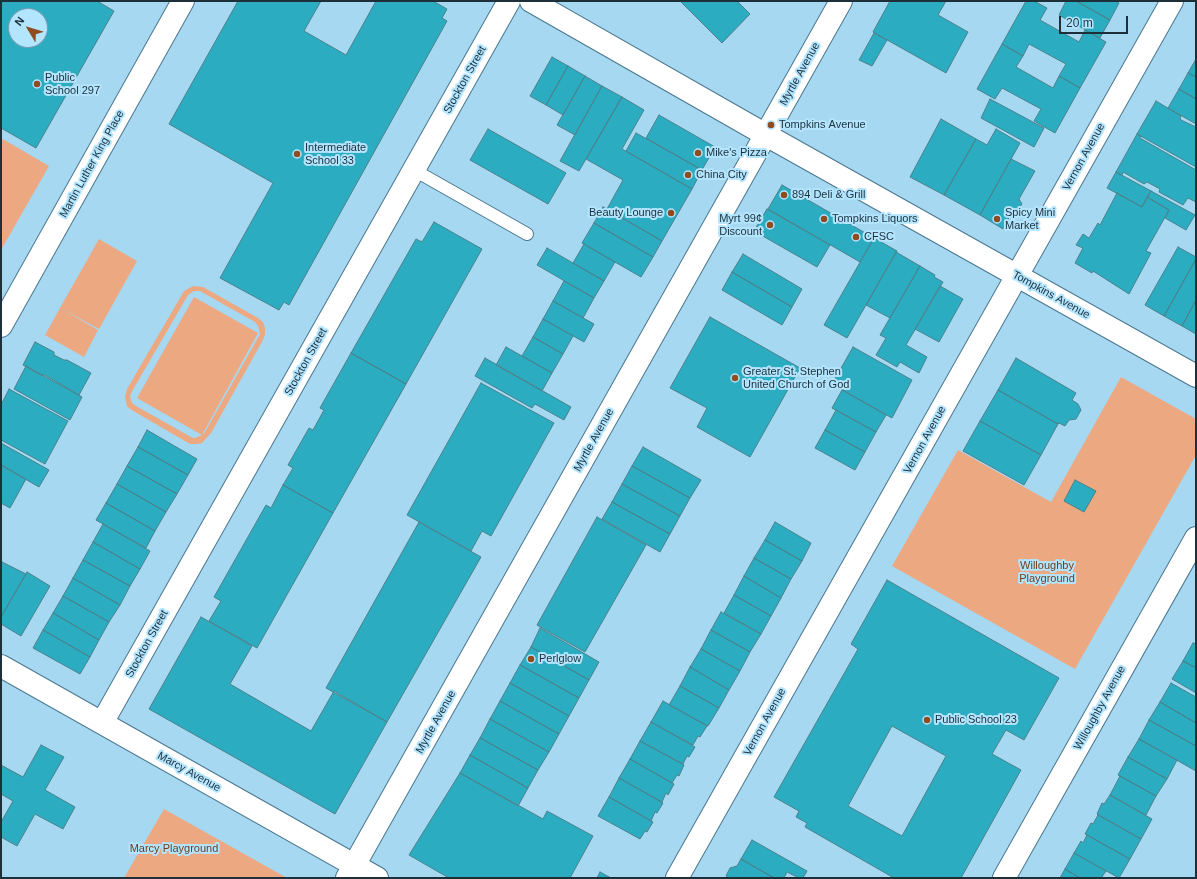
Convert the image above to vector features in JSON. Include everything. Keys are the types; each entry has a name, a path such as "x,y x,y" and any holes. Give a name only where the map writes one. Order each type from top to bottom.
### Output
{"street":[{"name":"Martin Luther King Place","path":"1,326 183,1"},
{"name":"Stockton Street","path":"102,723 509,1"},
{"name":"Tompkins Avenue","path":"530,1 1196,376"},
{"name":"Myrtle Avenue","path":"351,872 841,1"},
{"name":"Vernon Avenue","path":"677,878 1172,1"},
{"name":"Willoughby Avenue","path":"1004,878 1196,538"},
{"name":"Marcy Avenue","path":"1,666 102,723 351,872 377,878"}],"lane":[{"path":"414,170 527,234"}],"green space":[{"path":"1,138 49,166 1,250"},
{"path":"99,239 137,261 99,329 60,308"},
{"path":"193,286 203,287 258,318 263,322 265,328 263,340 211,433 202,443 197,444 190,444 130,409 127,406 125,397 127,389 184,291","holes":["194,291 200,291 255,322 258,326 260,334 205,432 195,438 136,406 132,403 130,397 188,295"]},
{"path":"194,297 258,333 202,435 137,398"},
{"path":"60,308 98,330 84,357 45,335"},
{"name":"Willoughby Playground","path":"1121,377 1196,419 1196,443 1194,446 1196,447 1196,455 1075,669 892,566 958,450 1051,502"},
{"name":"Marcy Playground","path":"164,809 287,878 124,878"}],"building":[{"name":"Public School 297","path":"1,1 97,1 114,11 36,148 1,128"},
{"name":"Intermediate School 33","path":"238,1 321,1 304,31 346,55 376,1 433,1 447,9 442,18 447,21 289,305 284,302 279,310 220,278 273,183 169,124"},
{"path":"680,1 737,1 750,14 722,43"},
{"path":"890,1 946,1 938,15 968,32 946,73 873,32"},
{"path":"1026,1 1034,1 1047,8 1040,20 1079,42 1085,30 1106,42 1080,88 1059,76 1066,64 1029,44 1023,56 1002,44"},
{"path":"1066,1 1076,1 1110,20 1100,38 1059,15"},
{"path":"1076,1 1115,1 1119,3 1110,20"},
{"path":"874,33 887,40 872,66 859,60"},
{"path":"1002,44 1023,56 1016,67 1053,88 1059,76 1080,88 1055,133 1034,121 1041,109 1002,88 995,99 977,89"},
{"path":"552,57 568,66 546,105 530,96"},
{"path":"1196,59 1196,77 1188,73"},
{"path":"568,66 585,76 563,115 546,105"},
{"path":"1188,73 1196,77 1196,99 1179,89"},
{"path":"585,76 602,86 575,135 557,125"},
{"path":"602,86 622,97 579,171 560,161"},
{"path":"1179,89 1196,99 1196,124 1168,108"},
{"path":"622,97 644,110 622,149 692,189 662,241 607,209 623,180 586,159"},
{"path":"990,99 1044,128 1034,147 981,118"},
{"path":"1156,101 1181,116 1181,120 1196,127 1196,167 1137,134"},
{"path":"659,115 715,147 702,170 646,138"},
{"path":"941,119 976,139 944,195 910,177"},
{"path":"488,129 566,173 548,204 470,160"},
{"path":"996,129 1020,143 980,215 944,195 976,139 987,145"},
{"path":"636,133 702,170 692,189 626,151"},
{"path":"1137,134 1141,136 1140,138 1196,170 1196,202 1188,198 1183,205 1159,192 1160,189 1147,182 1144,184 1123,172 1122,175 1116,172"},
{"path":"1011,159 1035,171 1019,199 1022,204 1017,211 1013,210 1003,229 980,215"},
{"path":"1116,172 1151,191 1142,207 1107,188"},
{"path":"782,185 874,238 860,262 768,209"},
{"path":"1151,191 1195,215 1186,230 1165,218 1169,210 1147,197"},
{"path":"1117,193 1142,207 1147,197 1169,210 1146,251 1151,253 1129,294 1093,271 1092,273 1075,263 1083,248 1076,245 1083,234 1089,238 1098,223 1100,225"},
{"path":"603,207 662,241 653,257 594,223"},
{"path":"767,209 830,245 817,267 754,231"},
{"path":"434,222 482,249 406,384 351,353 416,239 422,242"},
{"path":"594,223 653,257 641,277 582,243"},
{"path":"874,238 897,251 847,338 824,325"},
{"path":"584,244 615,262 604,281 573,263"},
{"path":"1178,247 1196,257 1196,259 1164,316 1145,305"},
{"path":"547,248 604,281 594,298 537,265"},
{"path":"896,252 920,266 890,318 866,305"},
{"path":"743,254 802,289 792,307 732,272"},
{"path":"1196,259 1196,300 1182,326 1164,316"},
{"path":"920,266 943,282 906,345 927,357 919,373 900,362 897,367 876,355 886,338 880,335"},
{"path":"732,272 792,307 782,325 722,290"},
{"path":"564,281 594,298 583,318 553,301"},
{"path":"940,286 963,299 939,342 915,329"},
{"path":"1196,300 1196,334 1182,326"},
{"path":"553,301 594,324 584,342 543,319"},
{"name":"Greater St. Stephen United Church of God","path":"710,317 800,368 750,457 697,427 707,408 670,388"},
{"path":"543,319 573,336 563,354 533,337"},
{"path":"533,337 563,354 552,373 522,356"},
{"path":"35,342 54,352 54,355 91,373 79,395 45,375 41,375 23,365"},
{"path":"506,347 552,373 542,391 496,365"},
{"path":"853,347 912,380 892,418 832,384"},
{"path":"351,353 406,384 333,513 283,485 293,468 288,465 309,428 313,430 324,410 320,408"},
{"path":"485,358 571,407 564,420 535,404 532,408 475,376"},
{"path":"1016,358 1076,393 1072,400 1078,404 1081,410 1076,419 1069,420 1065,426 1059,423 1058,424 998,390"},
{"path":"26,366 82,397 70,420 14,389"},
{"path":"481,383 554,423 491,536 482,531 471,551 407,515"},
{"path":"9,389 68,421 45,464 1,440 1,405"},
{"path":"842,390 886,415 876,432 832,408"},
{"path":"998,390 1058,424 1041,455 980,421"},
{"path":"836,410 876,432 865,452 825,430"},
{"path":"980,421 1041,455 1024,485 963,451"},
{"path":"147,430 197,459 188,475 138,447"},
{"path":"825,430 865,452 855,470 815,448"},
{"path":"1,443 49,470 39,487 1,465"},
{"path":"138,447 188,475 177,494 127,466"},
{"path":"643,447 701,480 690,498 632,466"},
{"path":"1,465 26,479 10,508 1,503"},
{"path":"127,466 177,494 166,512 117,484"},
{"path":"632,466 690,498 680,516 622,484"},
{"path":"1075,480 1096,491 1084,512 1064,501"},
{"path":"117,484 166,512 155,531 106,503"},
{"path":"622,484 680,516 670,534 612,502"},
{"path":"283,485 333,513 257,648 209,621 221,601 214,597 266,505 271,508"},
{"path":"612,502 670,534 660,552 602,519"},
{"path":"106,503 155,531 146,548 96,520"},
{"path":"597,517 646,545 585,652 537,625"},
{"path":"419,522 481,557 387,722 326,688"},
{"path":"775,522 811,543 802,561 765,540"},
{"path":"103,524 150,551 140,569 93,542"},
{"path":"765,540 802,561 791,579 754,558"},
{"path":"93,542 140,569 130,586 83,560"},
{"path":"754,558 791,579 781,598 744,576"},
{"path":"83,560 130,586 120,605 73,578"},
{"path":"2,562 26,574 1,617 1,564"},
{"path":"27,572 50,586 21,636 1,624 1,617"},
{"path":"744,576 781,598 771,616 734,595"},
{"path":"73,578 120,605 109,622 63,596"},
{"name":"Public School 23","path":"887,580 1059,678 1024,740 1006,730 992,754 1021,770 961,878 894,878 805,827 807,823 796,817 799,811 774,797 858,649 851,644","holes":["892,726 946,756 902,836 848,806"]},
{"path":"734,595 771,616 761,634 724,613"},
{"path":"63,596 109,622 99,640 53,613"},
{"path":"721,612 761,634 750,652 711,630"},
{"path":"53,613 99,640 90,657 43,630"},
{"path":"201,617 252,646 230,684 311,731 334,691 387,722 335,814 149,709"},
{"path":"540,628 599,662 589,680 531,647"},
{"path":"43,630 90,657 80,674 33,648"},
{"path":"711,630 750,652 740,671 701,649"},
{"path":"1193,643 1196,644 1196,668 1183,661"},
{"path":"531,647 589,680 579,698 520,665"},
{"path":"701,649 740,671 729,690 690,667"},
{"path":"1183,661 1196,668 1196,693 1172,679"},
{"path":"520,665 579,698 569,716 510,683"},
{"path":"690,667 729,690 719,708 680,686"},
{"path":"510,683 569,716 559,734 500,701"},
{"path":"1171,683 1196,697 1196,723 1160,702"},
{"path":"680,686 719,708 708,726 669,705"},
{"path":"500,701 559,734 549,752 490,719"},
{"path":"663,701 707,726 700,737 698,736 693,745 651,722"},
{"path":"1160,702 1196,723 1196,746 1149,720"},
{"path":"490,719 549,752 538,770 480,738"},
{"path":"1149,720 1196,746 1196,771 1139,739"},
{"path":"651,722 695,747 689,757 687,756 683,764 640,741"},
{"path":"480,738 538,770 528,788 470,755"},
{"path":"1139,739 1177,760 1167,779 1128,757"},
{"path":"640,741 684,765 679,776 677,775 672,783 630,759"},
{"path":"41,745 64,757 45,790 75,807 63,829 35,814 17,846 1,837 1,822 13,801 1,794 1,765 23,777"},
{"path":"470,755 528,788 518,806 460,773"},
{"path":"1128,757 1167,779 1156,796 1118,775"},
{"path":"630,759 674,784 668,795 666,793 662,802 619,778"},
{"path":"460,773 543,819 547,811 593,836 570,878 449,878 409,855"},
{"path":"1120,776 1156,796 1146,815 1110,795"},
{"path":"619,778 663,803 657,813 655,812 651,821 609,797"},
{"path":"1110,795 1152,819 1141,839 1097,814 1102,803 1104,804"},
{"path":"609,797 653,822 647,832 645,831 640,839 598,816"},
{"path":"1098,815 1141,839 1130,859 1085,834 1091,823 1093,824"},
{"path":"1087,835 1130,859 1119,878 1074,853 1081,841 1083,843"},
{"path":"752,840 807,871 803,878 799,878 787,872 784,878 774,878 741,859"},
{"path":"1074,853 1106,871 1102,877 1104,878 1080,878 1065,869"},
{"path":"741,859 774,878 730,878 726,876 730,868 737,866"},
{"path":"1065,869 1080,878 1060,878"},
{"path":"600,872 611,878 597,878"}],"place":[{"name":"Public School 297","path":"37,84"},
{"name":"Tompkins Avenue","path":"771,125"},
{"name":"Mike's Pizza","path":"698,153"},
{"name":"Intermediate School 33","path":"297,154"},
{"name":"China City","path":"688,175"},
{"name":"894 Deli & Grill","path":"784,195"},
{"name":"Beauty Lounge","path":"671,213"},
{"name":"Tompkins Liquors","path":"824,219"},
{"name":"Spicy Mini Market","path":"997,219"},
{"name":"Myrt 99¢ Discount","path":"770,225"},
{"name":"CFSC","path":"856,237"},
{"name":"Greater St. Stephen United Church of God","path":"735,378"},
{"name":"Perlglow","path":"531,659"},
{"name":"Public School 23","path":"927,720"}]}
